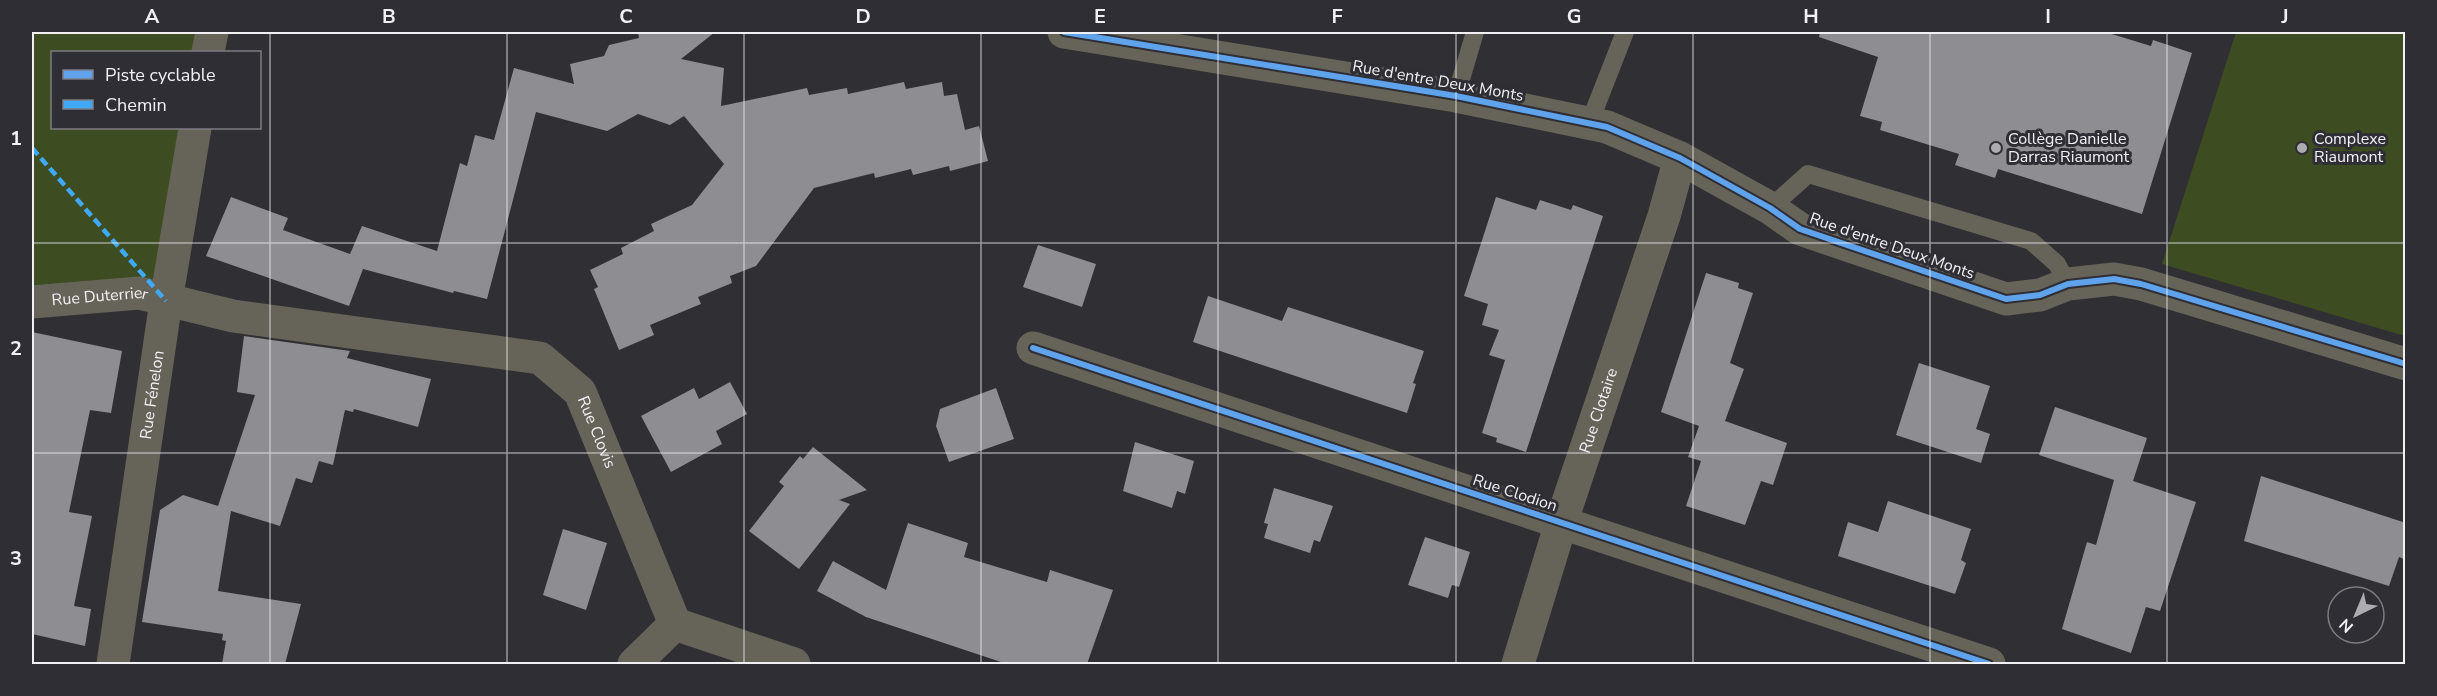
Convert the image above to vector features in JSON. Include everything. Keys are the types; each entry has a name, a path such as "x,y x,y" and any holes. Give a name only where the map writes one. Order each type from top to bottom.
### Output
{"street":[{"path":"208,51 212,32"},
{"name":"Rue d'entre Deux Monts","path":"1064,32 1456,96 1607,127 1680,158 1770,208 1800,229 2006,299 2040,295 2068,284 2114,279 2141,284 2406,364"},
{"name":"Rue Fénelon","path":"112,664 166,301 195,129"},
{"name":"Rue Clotaire","path":"1518,664 1561,523 1664,216 1680,158"},
{"name":"Rue Duterrier","path":"32,302 139,293 166,301"},
{"name":"Rue Clovis","path":"166,301 232,316 540,358 580,392 675,624"},
{"name":"Rue Clodion","path":"1033,348 1989,664"},
{"path":"634,664 675,624 794,664"}],"lane":[{"path":"1456,96 1475,32"},
{"path":"1588,124 1625,32"},
{"path":"1770,208 1808,174 2031,242 2057,264 2068,284"}],"green space":[{"path":"32,32 212,32 208,51 51,51 51,129 195,129 166,301 32,302"},
{"name":"Complexe Riaumont","path":"2236,32 2405,32 2405,336 2162,264"}],"building":[{"path":"638,32 715,32 681,59 724,68 721,106 807,88 809,95 847,88 848,94 904,82 906,89 942,82 944,96 957,94 965,130 979,126 988,161 950,171 949,166 913,175 911,169 875,178 874,173 814,188 756,266 730,276 732,283 698,297 701,304 650,325 654,335 619,350 594,289 598,287 590,270 623,254 621,248 654,231 651,224 692,205 724,164 684,116 670,125 638,114 607,131 536,112 487,299 454,291 453,293 363,269 349,306 206,256 231,197 288,218 283,230 350,254 362,226 437,251 460,163 467,166 475,135 494,140 514,68 574,84 570,64 604,56 609,45 639,38"},
{"path":"1820,32 2105,32 2151,46 2153,40 2192,53 2142,214 1998,169 1995,178 1955,165 1959,154 1880,130 1882,122 1860,116 1878,57 1819,37"},
{"path":"1496,197 1536,210 1540,200 1571,210 1573,205 1603,216 1526,452 1496,442 1497,438 1482,433 1505,360 1489,355 1499,330 1482,325 1488,304 1464,296"},
{"path":"1038,245 1096,264 1082,307 1023,287"},
{"path":"1706,273 1739,283 1738,288 1753,293 1730,363 1744,369 1725,421 1787,443 1773,485 1761,481 1745,525 1686,506 1701,461 1688,457 1699,426 1661,412"},
{"path":"1208,296 1282,321 1288,307 1424,351 1413,383 1416,384 1407,413 1193,342"},
{"path":"32,332 122,351 111,413 90,410 69,512 92,516 74,606 91,609 85,646 32,634"},
{"path":"244,336 350,351 347,358 431,379 418,427 354,409 353,412 345,410 333,465 319,461 312,483 296,478 280,526 231,511 218,591 301,604 285,664 222,664 226,641 222,640 223,634 142,622 160,510 183,495 218,506 255,395 237,392"},
{"path":"1919,363 1990,386 1976,429 1990,434 1981,463 1896,435"},
{"path":"730,382 747,414 716,431 722,444 671,472 641,416 694,388 699,399"},
{"path":"996,388 1014,439 949,462 936,426 940,409"},
{"path":"2055,407 2147,438 2133,481 2196,502 2160,611 2146,607 2131,653 2062,629 2087,542 2096,545 2114,480 2039,455"},
{"path":"1135,442 1194,461 1185,494 1177,491 1172,508 1123,491"},
{"path":"813,447 867,490 839,500 850,504 799,569 749,531 784,486 779,482 800,456 803,459"},
{"path":"2261,476 2406,523 2406,560 2399,557 2389,586 2244,541"},
{"path":"1274,488 1333,506 1320,542 1314,540 1310,553 1264,538 1268,524 1264,523"},
{"path":"1888,501 1971,529 1961,560 1966,563 1955,594 1838,556 1848,522 1878,532"},
{"path":"908,523 968,543 964,557 1047,582 1050,570 1113,590 1087,664 1007,664 866,617 817,591 833,561 886,590"},
{"path":"563,529 607,543 586,610 543,595"},
{"path":"1425,537 1470,552 1459,587 1452,585 1448,598 1408,585"}],"marked path":[{"path":"32,148 166,301"}],"cycle path":[{"path":"1064,32 1456,96 1607,127 1680,158 1770,208 1800,229 2006,299 2040,295 2068,284 2114,279 2141,284 2406,364"},
{"path":"1033,348 1989,664"}],"place":[{"name":"Collège Danielle Darras Riaumont","path":"1996,148"},
{"name":"Complexe Riaumont","path":"2302,148"}]}
